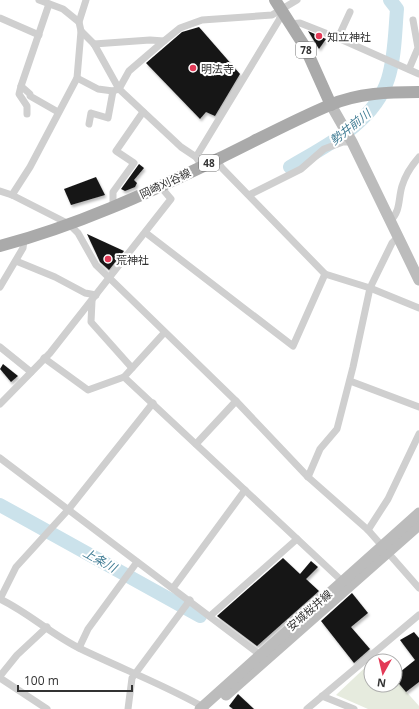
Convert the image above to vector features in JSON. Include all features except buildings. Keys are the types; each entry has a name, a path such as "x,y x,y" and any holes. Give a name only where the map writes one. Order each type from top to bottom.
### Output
{"main road":[{"name":"78","path":"275,0 305,47 331,104"},
{"name":"岡崎刈谷線","path":"0,246 24,240 113,207 160,186 199,162 217,160 331,104 370,94 419,92"},
{"path":"331,104 352,142 419,280"},
{"name":"安城桜井線","path":"205,708 386,548 419,513"},
{"name":"安城桜井線","path":"263,657 342,581 419,525"}],"street":[{"path":"39,0 63,10 78,22 82,31 94,44 116,90 143,112 181,148 199,162 279,20 282,11"},
{"path":"78,22 86,0"},
{"path":"89,124 91,113 108,118 116,90 129,71 180,28 202,20 272,15 282,11 297,0"},
{"path":"26,114 27,106 19,94 49,4"},
{"path":"338,38 350,12"},
{"path":"0,18 38,35"},
{"path":"409,69 418,48 413,20"},
{"path":"290,24 300,23 419,74"},
{"path":"12,195 30,166 77,78 82,31"},
{"path":"94,44 150,40 164,41"},
{"path":"77,78 98,89 116,90"},
{"path":"22,86 30,94 30,96 58,112"},
{"path":"113,207 113,192 134,163 116,151 143,112"},
{"path":"249,195 301,169 324,149 343,142 352,142"},
{"path":"390,221 397,215 402,186 411,166 419,157"},
{"path":"217,160 222,168 325,274 370,288 419,308"},
{"path":"0,404 44,358 146,233 171,199 160,186"},
{"path":"0,191 12,195 69,224 78,233 96,265 164,333 236,401 308,477 368,530 386,548 419,588"},
{"path":"146,233 293,346 325,274"},
{"path":"308,477 320,449 337,428 350,381 370,288 392,243 398,237"},
{"path":"0,287 23,248 24,240"},
{"path":"16,261 55,277 94,298"},
{"path":"94,298 91,322 132,368"},
{"path":"44,358 88,390 124,376 164,333"},
{"path":"0,347 31,372"},
{"path":"124,376 342,581"},
{"path":"350,381 419,407"},
{"path":"196,444 236,401"},
{"path":"153,403 68,510 16,567 0,599 23,611 79,648 135,673 205,708"},
{"path":"368,530 388,499 419,434"},
{"path":"0,458 137,562 190,600 263,657"},
{"path":"173,588 245,490"},
{"path":"210,616 297,539"},
{"path":"79,648 88,629 137,562"},
{"path":"128,709 132,678 190,600"},
{"path":"307,709 419,615"},
{"path":"47,627 17,655 0,677 47,709"},
{"path":"322,696 354,709"}],"shaded area":[{"path":"363,670 363,693 403,693 403,688 419,706 419,709 368,709 336,695"}],"waterway":[{"name":"勢井前川","path":"290,167 348,131 361,120 381,95 388,79 394,44 397,9 390,0"},
{"name":"上条川","path":"0,505 200,616"}],"place":[{"name":"知立神社","path":"319,36"},
{"name":"明法寺","path":"193,68"},
{"name":"荒神社","path":"108,259"}]}
